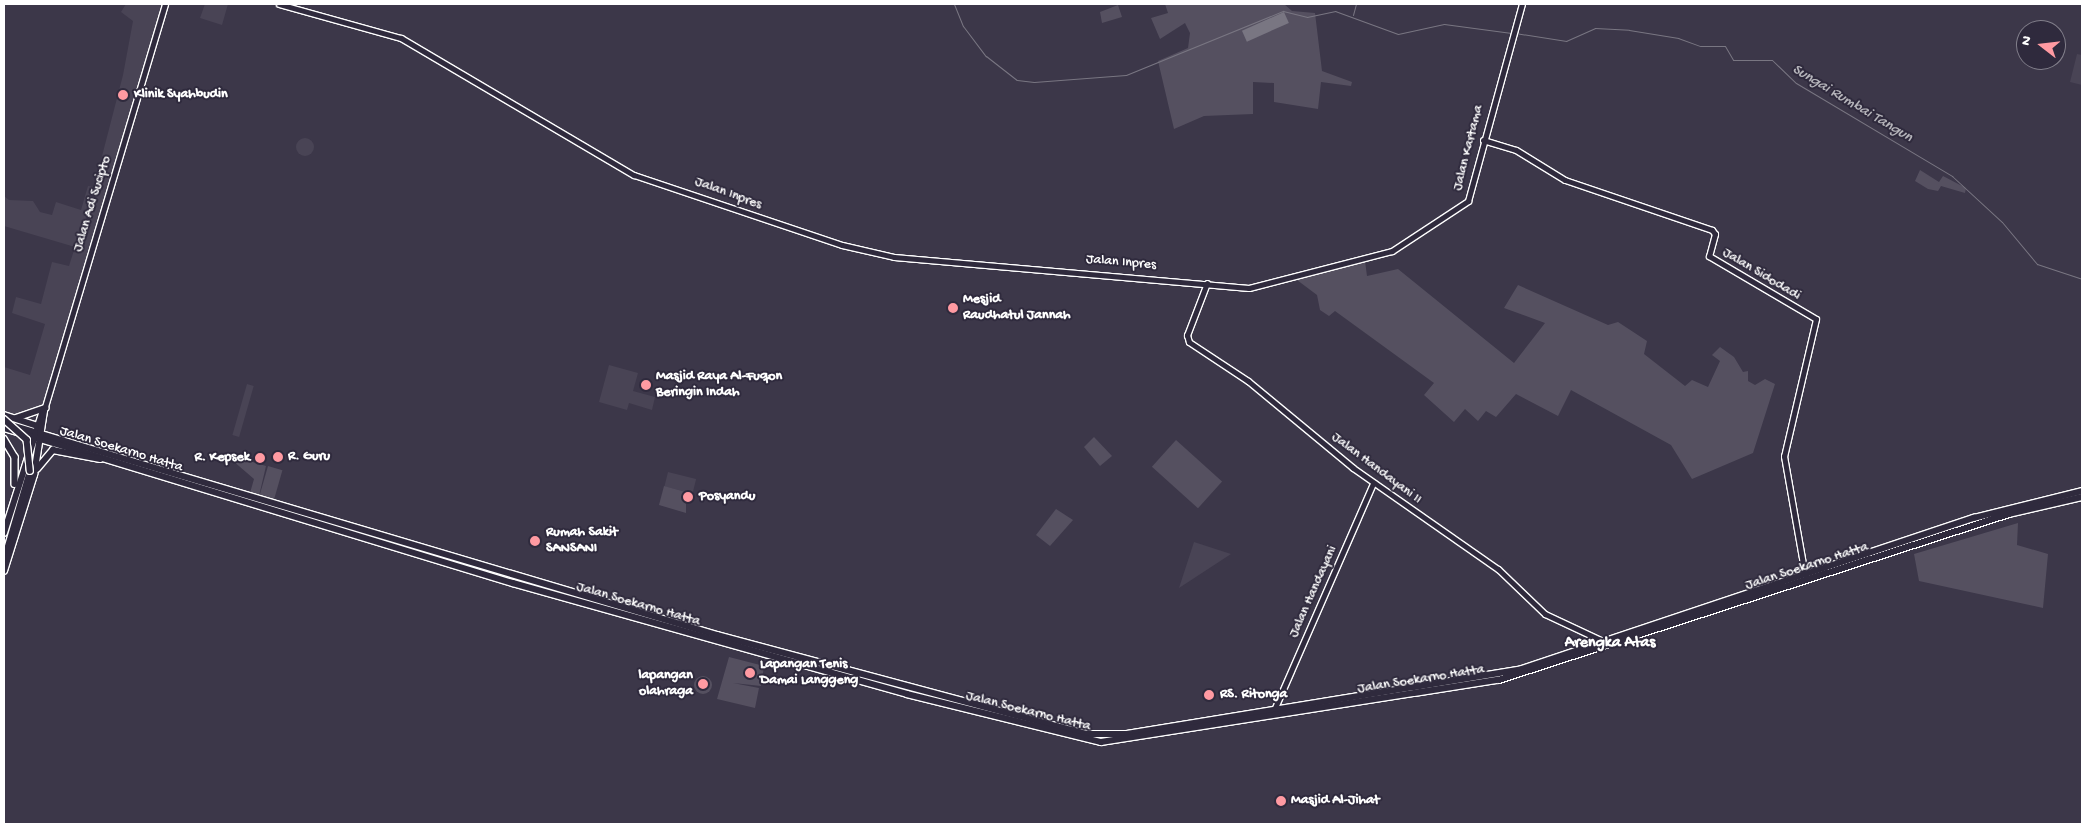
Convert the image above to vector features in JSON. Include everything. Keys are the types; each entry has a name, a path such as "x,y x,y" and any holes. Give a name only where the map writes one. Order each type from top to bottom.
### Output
{"main road":[{"name":"Jalan Adi Sucipto","path":"38,432 165,4"},
{"name":"Jalan Inpres","path":"279,4 401,38 634,175 842,245 894,257 1208,283"},
{"name":"Jalan Kartama","path":"1208,283 1258,287 1392,251 1468,201 1483,140 1522,4"},
{"name":"Jalan Sidodadi","path":"1483,140 1516,150 1565,180 1712,230 1709,256 1816,319 1784,456 1805,575"},
{"name":"Jalan Handayani II","path":"1208,283 1187,335 1189,342 1248,382 1373,483 1498,569 1545,614 1606,642"},
{"path":"16,418 44,409"},
{"path":"4,415 16,418 38,432"},
{"path":"4,421 27,440 32,473"},
{"name":"Jalan Soekarno Hatta","path":"4,421 233,495"},
{"name":"Jalan Soekarno Hatta","path":"4,428 38,432 112,460 524,582 907,694 1087,742 1499,680 1975,521 2082,497"},
{"path":"4,571 32,473 38,432"},
{"path":"4,533 15,494 38,432"},
{"path":"4,439 15,457 15,494"},
{"path":"4,560 32,473 53,450 112,460"},
{"name":"Jalan Handayani","path":"1274,710 1373,483"},
{"name":"Jalan Soekarno Hatta","path":"524,582 1082,733 1127,734 1175,730 1274,710 1500,674 1666,624 1805,575 1975,521 2082,491"},
{"path":"907,694 910,687"}],"shaded area":[{"path":"126,4 163,4 44,404 17,417 4,413 4,367 30,375 45,324 12,313 16,297 41,304 52,262 69,266 75,247 4,226 4,196 9,200 33,201 40,212 52,215 56,202 81,210 88,186 94,187 123,75 133,21 121,12"},
{"path":"205,4 228,4 222,25 200,18"},
{"path":"1165,4 1284,4 1292,11 1315,13 1322,71 1352,82 1351,86 1321,82 1318,109 1274,102 1274,83 1253,82 1253,114 1204,116 1174,129 1158,61 1188,48 1190,33 1185,23 1160,39 1151,18 1168,13"},
{"path":"1118,5 1122,17 1102,23 1100,12"},
{"path":"1284,12 1289,23 1247,42 1242,31"},
{"path":"2077,54 2082,55 2082,85 2070,82"},
{"path":"305,138 311,141 314,147 311,153 305,156 299,153 296,147 299,141"},
{"path":"1920,170 1939,182 1943,176 1966,188 1965,193 1941,186 1938,191 1928,189 1915,181"},
{"path":"1365,261 1367,276 1398,269 1514,363 1545,323 1504,308 1518,285 1608,325 1618,322 1647,341 1644,354 1685,386 1692,380 1708,387 1720,361 1712,355 1720,347 1734,357 1743,372 1748,371 1748,381 1755,385 1765,379 1775,384 1753,453 1692,479 1671,445 1571,390 1558,416 1516,394 1496,417 1486,411 1478,421 1465,409 1454,422 1424,395 1434,383 1335,311 1329,316 1320,310 1317,295 1297,280"},
{"path":"609,365 638,373 633,391 655,397 652,410 629,403 627,410 599,402"},
{"path":"247,384 254,386 239,437 232,435"},
{"path":"1094,437 1112,456 1100,466 1084,447"},
{"path":"1176,440 1222,481 1198,508 1152,467"},
{"path":"225,454 266,466 259,496 250,493 254,479"},
{"path":"268,466 282,470 274,501 259,497"},
{"path":"668,472 696,479 693,494 664,487"},
{"path":"664,486 686,492 686,513 659,505"},
{"path":"1056,509 1073,520 1050,546 1036,535"},
{"path":"2018,523 2017,545 2048,554 2043,608 1919,581 1914,554"},
{"path":"1194,542 1231,554 1179,588"},
{"path":"729,657 764,666 761,686 733,683 759,688 755,708 717,699"},
{"name":"lapangan olahraga","path":"703,676 709,679 712,685 709,691 703,694 697,691 694,685 697,679"}],"waterway":[{"name":"Sungai Rumbai Tangun","path":"954,4 963,26 986,56 1017,80 1034,82 1126,75 1283,11 1307,17 1335,11 1398,34 1444,24 1511,33"},
{"path":"1353,15 1356,4"},
{"name":"Sungai Rumbai Tangun","path":"1515,33 1566,41 1595,28 1629,30 1678,38 1700,46 1725,46 1733,60 1772,60 1796,83 1952,176 2002,222 2037,264 2082,279"}],"place":[{"name":"Klinik Syahbudin","path":"123,95"},
{"name":"Mesjid Raudhatul Jannah","path":"953,308"},
{"name":"Masjid Raya Al-Fuqon Beringin Indah","path":"646,385"},
{"name":"R. Guru","path":"278,457"},
{"name":"R. Kepsek","path":"260,458"},
{"name":"Posyandu","path":"688,497"},
{"name":"Rumah Sakit SANSANI","path":"535,541"},
{"name":"Lapangan Tenis Damai Langgeng","path":"750,673"},
{"name":"lapangan olahraga","path":"703,684"},
{"name":"RS. Ritonga","path":"1209,695"},
{"name":"Masjid Al-Jihat","path":"1281,801"}],"district":[{"name":"Arengka Atas","path":"1610,644"}]}
